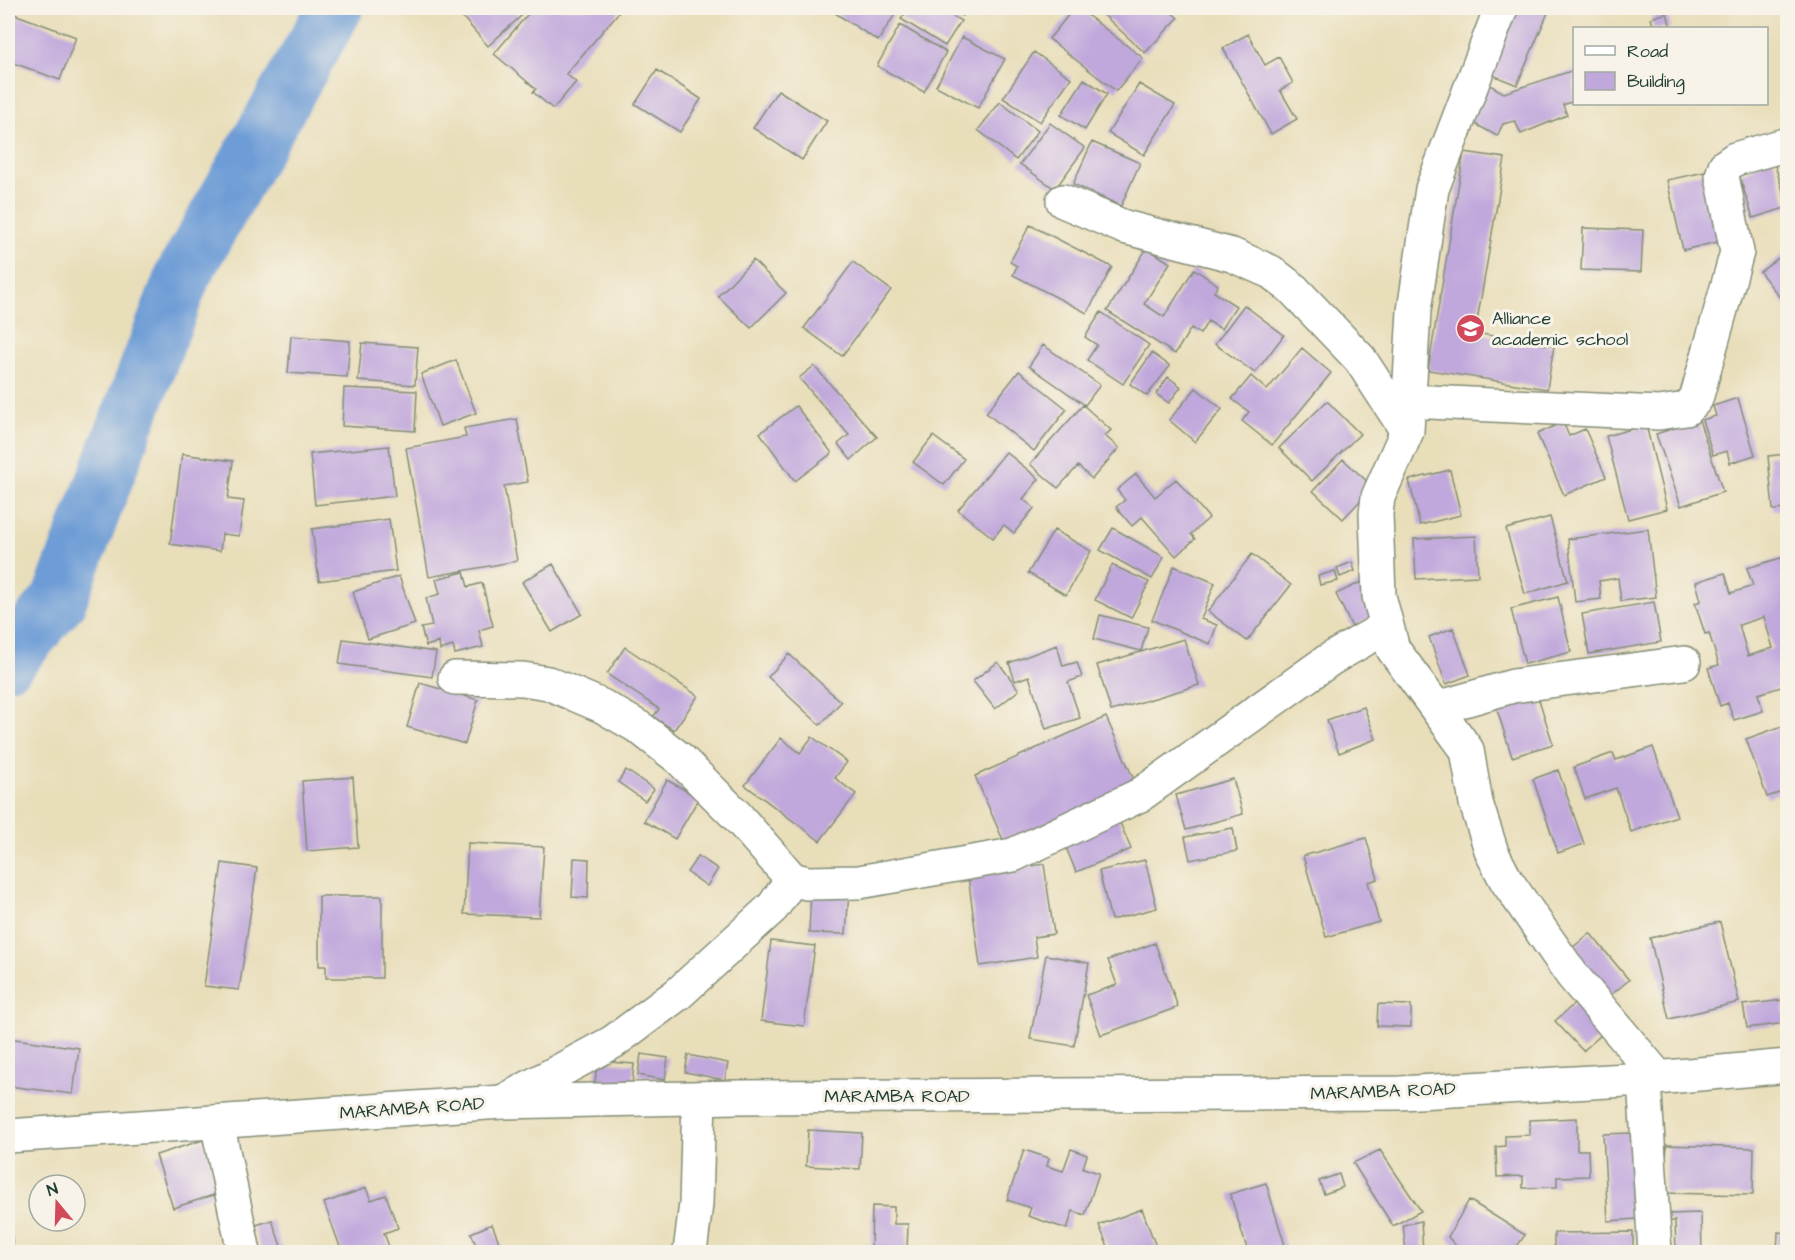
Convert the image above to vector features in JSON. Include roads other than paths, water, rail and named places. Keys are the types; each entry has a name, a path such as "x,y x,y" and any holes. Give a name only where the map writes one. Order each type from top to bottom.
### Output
{"street":[{"path":"1501,8 1432,189 1414,311 1408,416 1378,497 1377,578 1386,627 1393,649 1467,750 1476,803 1492,853 1506,880 1572,975 1651,1078 1655,1252"},
{"path":"1408,416 1659,413 1686,409 1696,399 1737,252 1722,176 1725,166 1735,159 1788,144"},
{"path":"1063,201 1124,227 1232,255 1270,272 1293,289 1360,359 1408,416"},
{"path":"455,678 523,679 548,683 602,705 640,728 680,759 737,816 792,879 807,883 859,882 1013,855 1140,795 1329,660 1386,627"},
{"path":"1437,708 1513,686 1684,663"},
{"path":"502,1102 613,1042 678,994 773,907 792,879"},
{"name":"MARAMBA ROAD","path":"8,1136 502,1102 699,1098 1400,1093 1651,1078 1788,1066"},
{"path":"690,1252 696,1204 699,1098"},
{"path":"217,1122 244,1252"}],"waterway":[{"path":"8,661 59,600 183,275 335,8"}],"place":[{"name":"Alliance academic school","path":"1471,328"}]}
